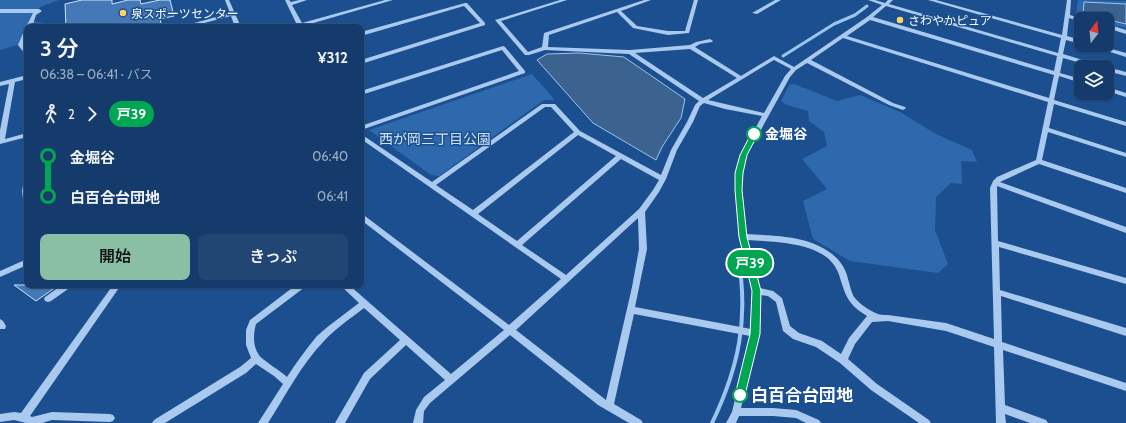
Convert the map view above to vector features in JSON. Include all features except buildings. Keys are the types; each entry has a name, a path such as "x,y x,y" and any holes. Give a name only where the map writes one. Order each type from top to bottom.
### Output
{"street":[{"path":"227,0 237,24"},
{"path":"299,24 288,2 305,0"},
{"path":"307,24 391,0"},
{"path":"565,0 498,20 527,54 545,48 630,52 691,47 698,43 710,41"},
{"path":"545,48 546,34 649,0"},
{"path":"617,10 635,27 668,33 687,32 696,0"},
{"path":"755,13 778,0"},
{"path":"870,0 1077,60"},
{"path":"731,423 736,412 755,334 757,291 743,237 738,190 739,173 744,155 765,115 788,76 794,69 869,18 892,0"},
{"path":"930,0 1074,40"},
{"path":"1039,160 1064,37 1069,0"},
{"path":"364,33 465,4 483,24 364,61"},
{"path":"0,11 39,11 34,14 30,24"},
{"path":"194,24 232,14"},
{"path":"1067,16 1074,18"},
{"path":"869,18 1074,79"},
{"path":"1114,28 1126,32"},
{"path":"842,36 1126,124"},
{"path":"24,38 21,45 24,49"},
{"path":"691,47 741,78"},
{"path":"364,92 503,48 523,72 364,127"},
{"path":"630,52 703,100 725,107 765,115"},
{"path":"1114,52 1126,55"},
{"path":"418,423 420,410 426,400 510,330 641,211 656,192 698,105 703,100 774,58 794,69"},
{"path":"806,60 891,104 903,108"},
{"path":"1114,71 1126,74"},
{"path":"0,84 24,78"},
{"path":"12,82 0,143 24,136"},
{"path":"1114,91 1126,95"},
{"path":"432,185 544,105 553,105 578,132 663,179"},
{"path":"1045,129 1126,155"},
{"path":"473,214 578,132"},
{"path":"364,138 566,279"},
{"path":"517,245 620,156"},
{"path":"1001,423 992,194 994,183 999,179 1039,160 1126,191"},
{"path":"994,183 1126,230"},
{"path":"609,406 643,249 641,211"},
{"path":"364,218 510,330 565,375 631,422"},
{"path":"743,237 789,240 810,246 828,254 840,266 852,300 860,307 878,318"},
{"path":"995,243 1126,281"},
{"path":"0,274 24,263"},
{"path":"48,299 64,288"},
{"path":"32,420 115,288"},
{"path":"288,383 256,359 250,345 250,330 253,322 298,288"},
{"path":"348,288 450,380"},
{"path":"757,291 770,293 779,300 786,328 796,336 819,344 843,360 874,388 900,404 926,423"},
{"path":"997,292 1126,332"},
{"path":"263,423 288,383 316,344 344,319 365,303"},
{"path":"631,310 755,334"},
{"path":"843,360 852,341 870,319 878,318 920,322 946,326 1126,387"},
{"path":"340,423 367,376 406,339"},
{"path":"157,423 242,370 256,359"},
{"path":"1000,408 1043,423"},
{"path":"736,412 773,412 796,414 816,423"},
{"path":"0,418 14,416 32,420 52,416 110,418"}],"green space":[{"path":"0,0 59,0 40,7 28,20 50,24 24,24 24,43 0,50"},
{"path":"1078,0 1126,1 1126,28 1114,25 1114,12 1076,12"},
{"name":"西が岡三丁目公園","path":"532,74 555,100 544,100 439,176 431,175 369,130"},
{"path":"794,84 837,101 860,95 900,112 936,134 972,150 977,162 961,161 962,184 951,183 936,197 935,230 948,264 938,273 850,261 813,239 803,201 827,189 802,159 827,146 824,132 809,121 808,111 787,105 781,101 789,85"}],"shaded area":[{"path":"1084,2 1126,4 1126,24 1114,21 1114,12 1083,12"},
{"path":"579,53 624,57 685,99 681,118 662,147 656,160 593,123 537,60 547,54"}],"waterway":[{"path":"783,56 834,24 855,15 867,6"},
{"path":"712,423 729,382 739,342 742,321 742,300 738,256"}],"bus line":[{"name":"戸39","path":"740,395 755,334 757,291 743,237 738,190 739,173 744,155 754,134"}],"place":[{"name":"泉スポーツセンター","path":"123,13"},
{"name":"さわやかピュア","path":"900,20"},
{"name":"金堀谷","path":"754,134"},
{"name":"白百合台団地","path":"740,395"}]}
